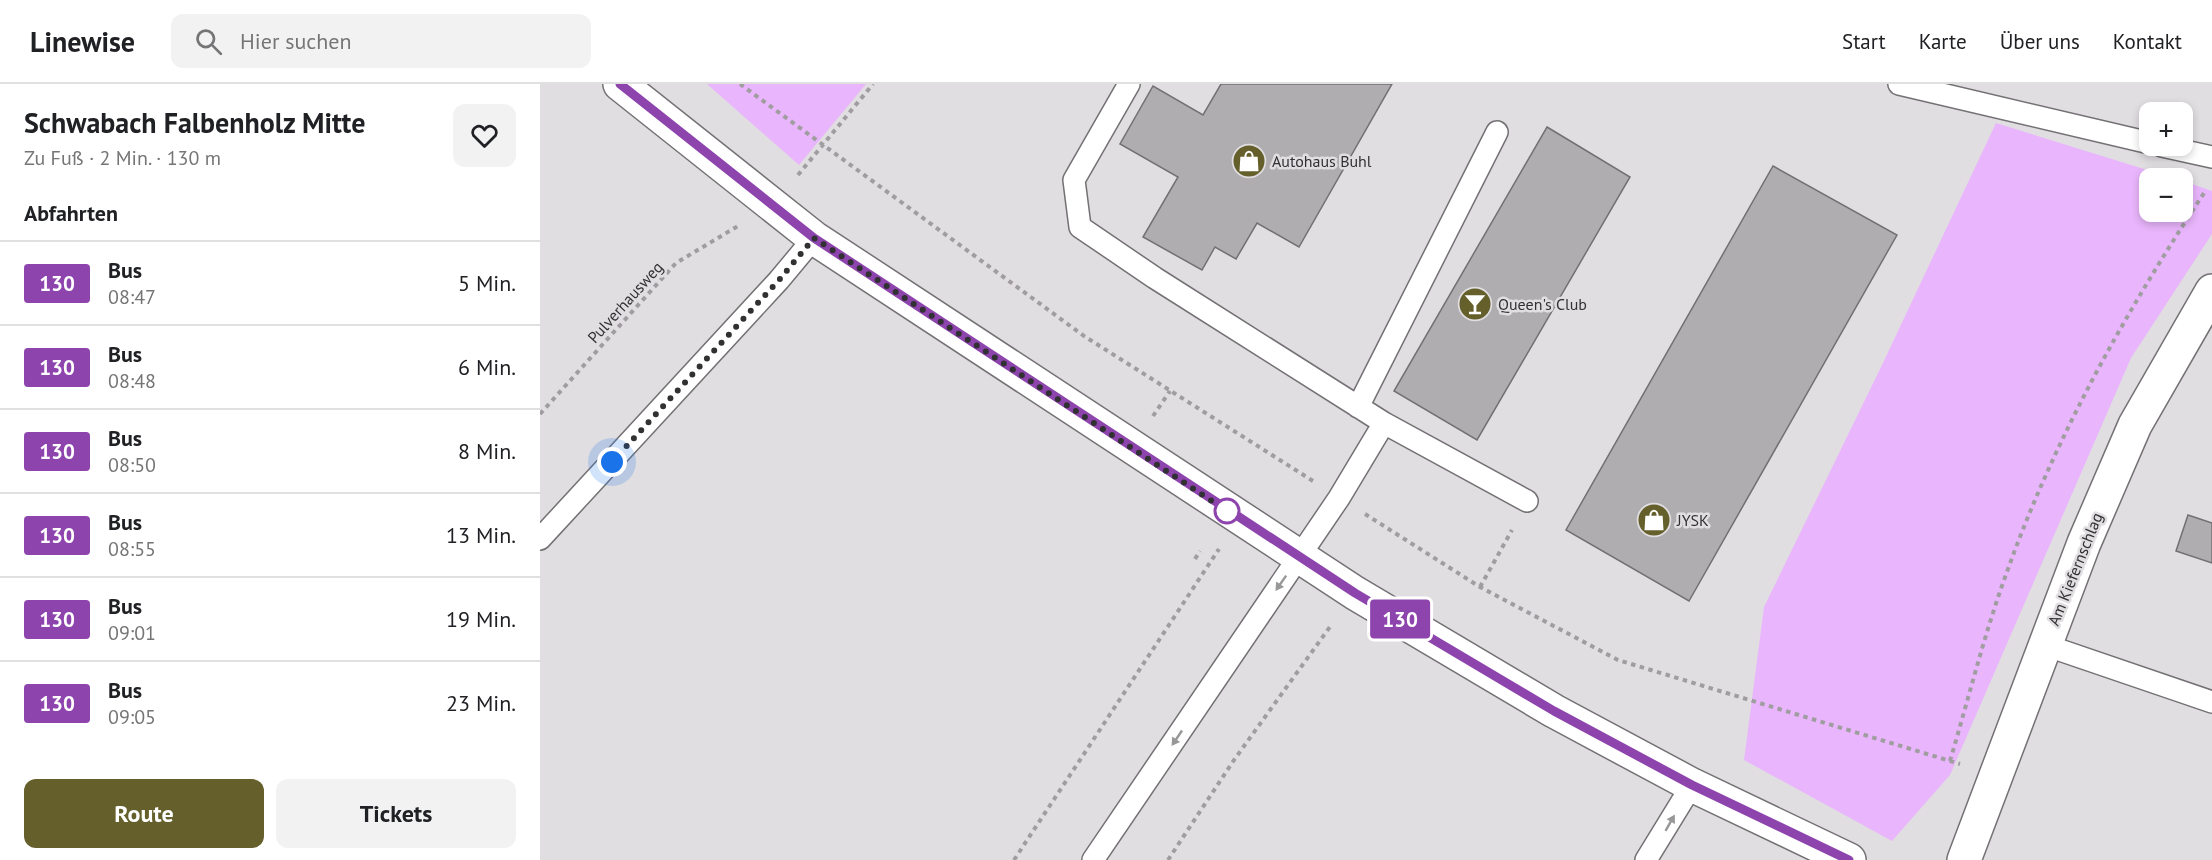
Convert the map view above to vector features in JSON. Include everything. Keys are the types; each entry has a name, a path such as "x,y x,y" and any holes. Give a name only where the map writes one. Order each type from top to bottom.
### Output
{"street":[{"path":"620,84 814,238 1355,593 1554,711 1692,785 1849,860"},
{"name":"Am Kiefernschlag","path":"1964,860 2084,543 2135,425 2212,291"}],"lane":[{"path":"1129,84 1074,180 1080,227 1155,278 1384,423 1527,501"},
{"path":"1899,84 2139,140"},
{"path":"1358,407 1497,132"},
{"path":"2193,152 2212,156"},
{"path":"540,539 779,280 814,238"},
{"path":"1093,860 1300,557 1384,423"},
{"path":"2045,645 2212,702"},
{"path":"1646,860 1692,785"}],"path":[{"name":"Pulverhausweg","path":"540,414 676,263 772,206 873,84"},
{"path":"1950,761 2007,569 2055,457 2109,348 2173,239 2212,181"},
{"path":"1153,417 1170,391"},
{"path":"1480,587 1527,501"},
{"path":"1014,860 1240,519"},
{"path":"1195,559 1200,551"},
{"path":"1168,860 1234,760 1355,593"}],"shaded area":[{"path":"707,84 866,84 799,165"},
{"path":"1996,123 2141,168 2139,168 2139,222 2193,222 2193,184 2212,191 2212,234 2131,358 1950,775 1892,841 1744,760 1764,607 1882,365"}],"building":[{"name":"Autohaus Buhl","path":"1221,84 1392,84 1299,247 1257,223 1236,259 1215,247 1202,270 1143,237 1178,177 1120,144 1153,86 1203,115"},
{"path":"1547,127 1630,177 1477,440 1394,391"},
{"path":"1773,166 1897,235 1689,601 1566,530"},
{"path":"2188,515 2212,523 2212,563 2176,551"}],"bus line":[{"name":"130","path":"620,84 814,238 1355,593 1554,711 1692,785 1849,860"}],"place":[{"name":"Autohaus Buhl","path":"1249,161"},
{"name":"Queen's Club","path":"1475,304"},
{"name":"JYSK","path":"1654,520"}],"route":[{"path":"612,462 779,280 814,238 1227,511"}]}
